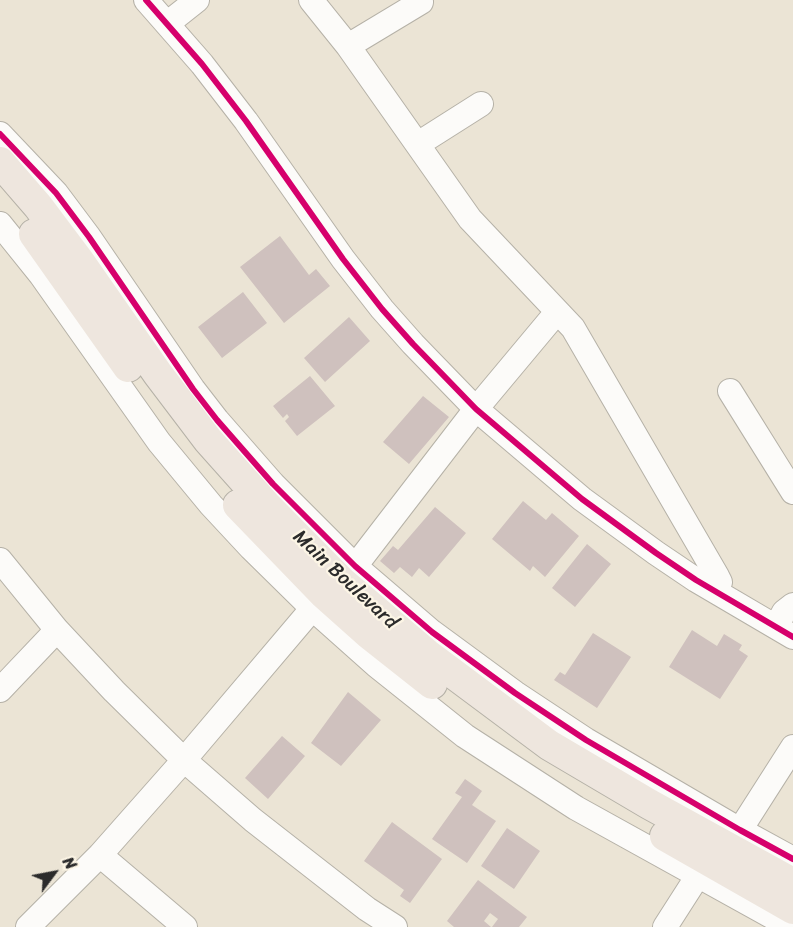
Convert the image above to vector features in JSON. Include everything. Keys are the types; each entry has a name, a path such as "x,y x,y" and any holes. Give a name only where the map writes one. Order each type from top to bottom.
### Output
{"main road":[{"name":"Main Boulevard","path":"0,162 57,230 95,303"},
{"name":"Main Boulevard","path":"0,193 158,374 208,440 266,505 333,588 427,654 549,745 649,804 793,909"},
{"name":"Main Boulevard","path":"718,854 793,883"}],"street":[{"path":"146,0 202,64 246,121 336,250 382,309 476,409 582,499 656,553 784,632"},
{"path":"168,23 197,0"},
{"path":"311,0 348,46 470,219 573,328 717,576 720,582 717,592"},
{"path":"348,46 421,2"},
{"path":"418,144 481,104"},
{"path":"0,134 56,193 89,237 193,389 273,484 376,665 465,736 576,808 718,854 793,859"},
{"path":"0,224 41,275 159,442 227,522 333,588"},
{"path":"28,927 100,855 333,588 557,312"},
{"path":"730,391 793,492"},
{"path":"0,560 57,630 114,691 184,760 253,820 367,909 395,927"},
{"path":"784,632 784,612 793,605"},
{"path":"0,690 57,630"},
{"path":"665,927 793,747"},
{"path":"718,854 791,927"},
{"path":"100,855 185,927"}],"building":[{"path":"280,236 309,275 316,269 330,286 284,323 240,267"},
{"path":"243,292 267,323 222,358 198,327"},
{"path":"349,317 370,341 325,382 304,358"},
{"path":"310,376 335,406 297,436 285,421 289,417 287,414 283,418 273,406"},
{"path":"423,396 449,417 409,464 383,442"},
{"path":"523,501 546,520 552,513 579,536 545,577 533,566 530,571 492,539"},
{"path":"435,507 466,533 429,577 419,568 412,577 400,567 394,573 380,561 393,546 398,550"},
{"path":"587,544 611,564 575,607 552,588"},
{"path":"692,630 717,646 724,634 742,645 739,650 748,656 720,699 669,667"},
{"path":"593,633 631,657 597,708 554,680 560,672 565,675"},
{"path":"348,692 381,720 341,766 311,743"},
{"path":"282,736 305,756 268,799 245,778"},
{"path":"465,779 482,791 472,805 496,821 467,863 432,839 462,797 455,793"},
{"path":"392,822 442,859 410,903 400,896 404,890 364,861"},
{"path":"507,828 540,851 514,889 481,866"},
{"path":"478,880 527,917 519,927 492,927 498,919 490,913 484,921 491,927 454,927 447,921"}],"cycle path":[{"path":"146,0 202,64 246,121 343,259 382,309 476,409 582,499 656,553 696,580 793,637"},
{"path":"0,134 56,193 217,420 273,484 355,566 432,632 515,693 586,740 793,859"}]}
